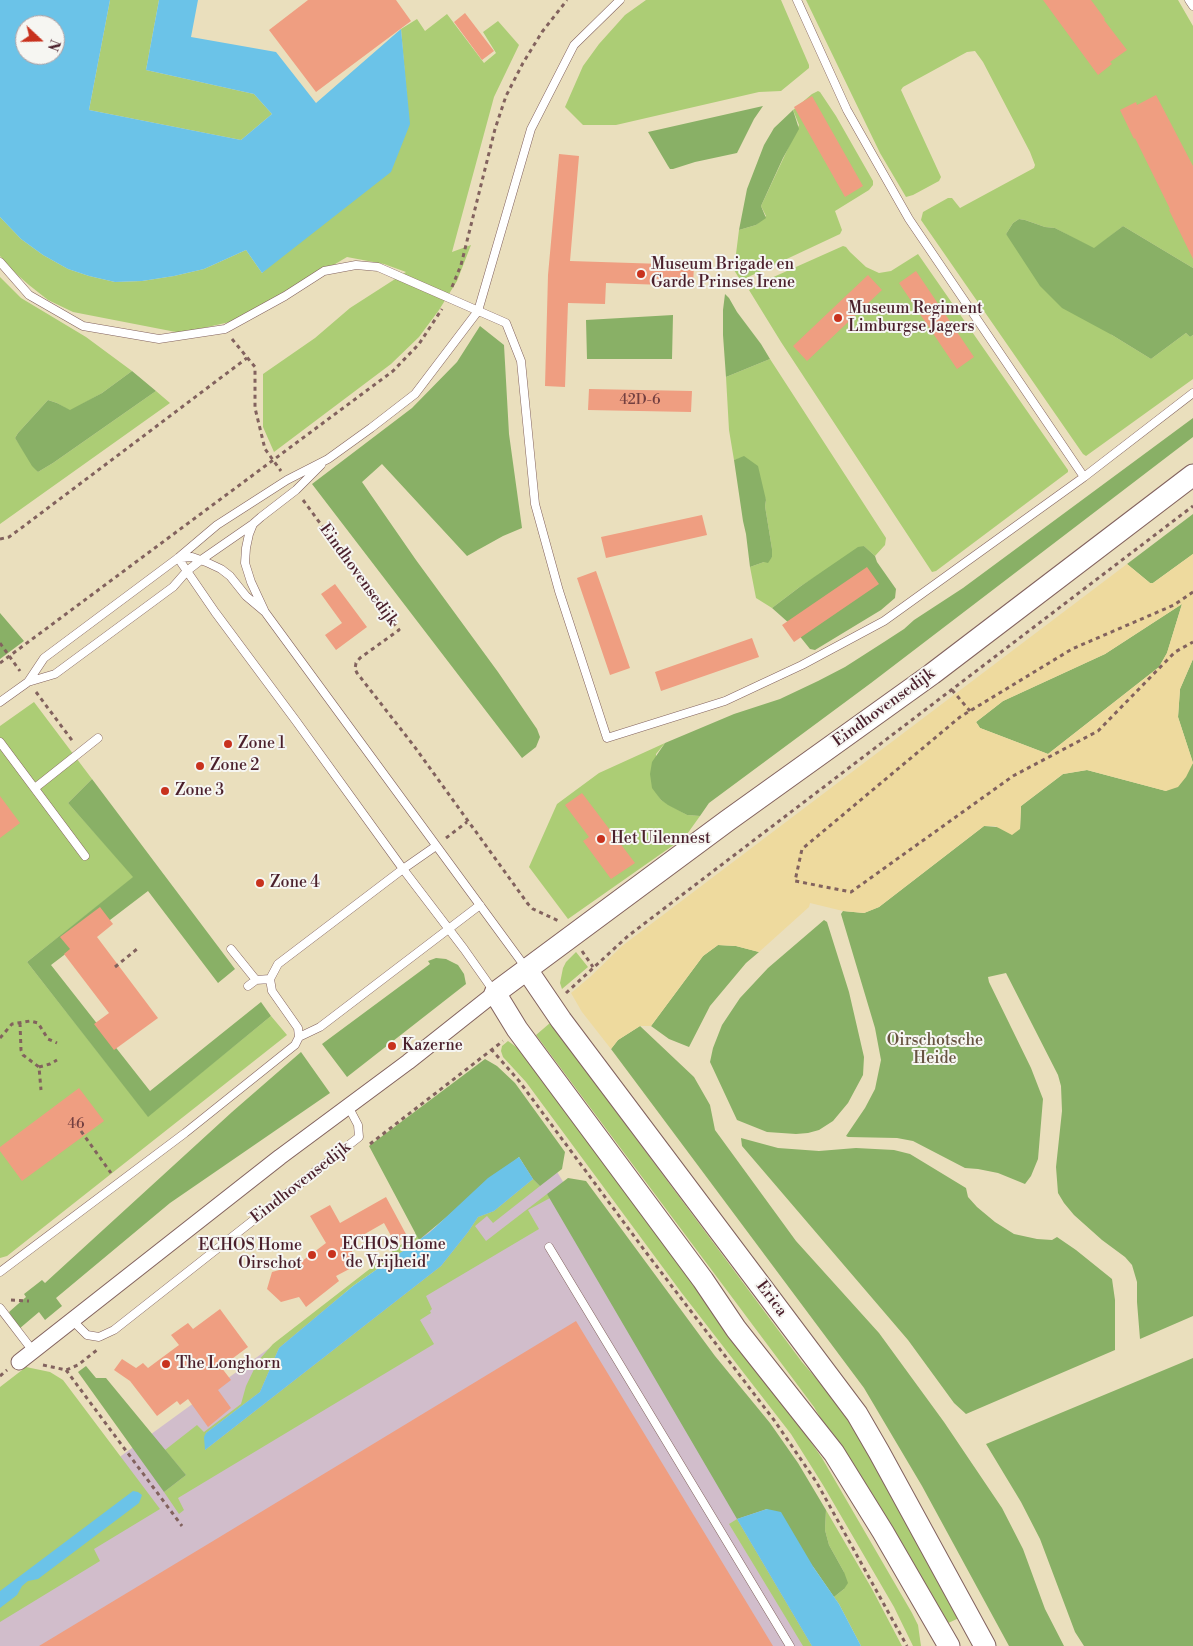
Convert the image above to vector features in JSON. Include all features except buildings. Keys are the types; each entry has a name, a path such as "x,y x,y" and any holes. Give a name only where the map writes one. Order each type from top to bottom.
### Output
{"street":[{"name":"Eindhovensedijk","path":"19,1362 495,994 727,821 932,674 1193,475"},
{"name":"Erica","path":"527,970 561,1020 857,1414 986,1646"},
{"path":"495,994 517,1029 704,1280 736,1329 834,1453 883,1532 949,1646"}],"lane":[{"path":"0,702 28,682 55,674 173,586 201,560 253,524 296,490 328,459 415,394 478,311 531,129 574,45 620,0"},
{"path":"797,0 847,110 909,219 1084,477"},
{"path":"0,262 29,296 84,326 159,338 225,330 324,272 356,265 378,267 506,323 521,361 535,504 559,591 607,738 725,701 802,665 884,620 1084,477 1193,393"},
{"path":"28,682 44,658 178,558 216,525 287,480 328,459"},
{"path":"253,524 246,548 245,563 251,582 265,612 527,970"},
{"path":"178,558 201,560 221,569 230,576 246,596 265,612"},
{"path":"178,558 215,612 495,994"},
{"path":"35,788 98,738"},
{"path":"0,742 85,856"},
{"path":"0,1272 185,1133 295,1045 299,1037 298,1028 272,991 270,979 278,964 436,846"},
{"path":"299,1037 320,1027 480,905"},
{"path":"231,949 256,980"},
{"path":"248,986 256,980 270,979"},
{"name":"Eindhovensedijk","path":"72,1320 87,1335 99,1337 114,1330 359,1137 358,1125 348,1106"},
{"path":"549,1247 790,1646"},
{"path":"0,1308 33,1350"}],"path":[{"path":"0,663 393,371 420,344 438,318 461,265 495,129 506,96 542,32 567,0"},
{"path":"225,330 254,367 255,408 265,449 287,480"},
{"path":"0,539 20,529 248,358"},
{"name":"Eindhovensedijk","path":"296,490 399,630 360,658 356,663 357,673 414,746 528,904 533,909 560,922 593,967"},
{"name":"Eindhovensedijk","path":"550,1004 566,993 628,936 1193,506"},
{"path":"1193,592 1174,605 1072,649 960,717 802,849 795,881 851,892 1013,776 1098,730 1175,652 1193,642"},
{"path":"0,644 80,752"},
{"path":"952,690 970,712"},
{"path":"436,846 467,822"},
{"path":"114,967 137,949"},
{"path":"0,1038 12,1024 30,1021 38,1022 48,1038 57,1043"},
{"path":"20,1023 21,1050 23,1055 38,1067 41,1090"},
{"path":"383,1134 517,1029"},
{"path":"491,1049 519,1081 648,1255 774,1420 817,1483 907,1646"},
{"path":"38,1067 57,1060"},
{"path":"81,1131 118,1183"},
{"path":"10,1300 28,1301"},
{"path":"66,1370 182,1526"}],"shaded area":[{"path":"543,1149 848,1646 0,1646 0,1544"}],"green space":[{"path":"110,0 159,0 146,70 254,94 272,114 241,140 89,110"},
{"path":"646,0 781,0 809,68 781,91 759,92 616,125 583,125 565,107 583,66 599,44 625,15"},
{"path":"806,0 1178,0 1193,26 1193,268 1123,226 1094,249 1055,228 1045,227 1025,220 1019,219 1013,223 1006,234 1112,335 1151,359 1186,333 1190,337 1193,335 1193,379 1086,456 1083,454 921,220 923,212 948,198 952,198 960,208 1034,168 1035,165 1030,152 983,62 975,51 967,52 903,87 901,90 941,177 939,181 906,197 880,153"},
{"path":"447,14 484,63 496,53 483,32 498,21 519,45 494,97 452,252 471,245 457,281 419,337 391,364 274,452 263,427 263,374 315,338 350,308 406,272 384,264 347,257 243,319 181,333 73,312 48,300 13,271 0,256 0,217 21,239 43,255 68,269 115,282 142,281 204,269 246,250 262,273 409,123 401,29 417,19 425,31"},
{"path":"818,91 836,116 873,181 873,185 869,190 835,211 842,230 840,234 744,279 739,278 734,270 739,230 756,225 766,216 761,206 799,125 793,110"},
{"path":"763,106 754,119 737,153 673,169 670,169 648,132"},
{"path":"793,110 799,129 783,158 761,206 766,218 756,225 739,230 747,189 764,145 774,128"},
{"path":"1019,219 1055,228 1094,248 1123,226 1193,268 1193,335 1190,337 1186,333 1151,359 1062,308 1040,286 1006,234 1013,223"},
{"path":"843,246 866,267 879,273 891,271 918,254 1068,470 1068,472 936,571 932,572 749,290"},
{"path":"0,277 21,298 86,337 132,371 102,393 70,411 48,400 15,438 38,472 156,391 170,403 0,524"},
{"path":"725,294 770,359 726,377 723,335"},
{"path":"673,315 672,359 587,359 586,320"},
{"path":"480,326 504,345 509,434 522,528 467,556 382,464 362,482 537,729 540,737 536,747 522,758 312,484 412,408 457,362"},
{"path":"770,359 886,538 885,545 875,556 864,546 801,586 772,608 756,598 750,567 772,557 765,506 766,500 744,457 734,460 729,430 726,377"},
{"path":"132,371 156,391 38,472 32,466 15,438 48,400 70,410 102,393"},
{"path":"1193,418 1193,437 871,683 709,803 700,816 687,815 668,805 661,800 652,788 650,774 652,762 665,743 734,714 780,699 845,667 963,588"},
{"path":"744,456 758,466 766,500 765,506 772,549 772,557 768,563 764,562 750,567 734,460"},
{"path":"1193,514 1193,554 1153,583 1150,583 1127,564"},
{"path":"864,546 875,556 877,562 896,589 895,598 881,610 815,650 810,649 790,624 772,608 858,547"},
{"path":"1182,604 1167,653 1159,667 1048,754 980,728 976,722 1003,701 1105,654"},
{"path":"0,613 24,641 0,659"},
{"path":"1193,659 1193,763 1178,717 1180,689"},
{"path":"34,702 92,779 68,803 134,877 27,962 148,1116 271,1016 287,1035 7,1256 0,1258 0,726"},
{"path":"665,743 656,754 656,792 661,800 687,815 700,816 685,837 568,919 529,867 557,804 599,773"},
{"name":"Oirschotsche Heide","path":"1193,763 1193,1316 1140,1339 1137,1282 1132,1265 1074,1215 1058,1193 1056,1167 1062,1111 1061,1086 1058,1075 1006,973 988,977 989,982 1031,1068 1043,1099 1038,1159 1031,1176 1025,1184 998,1173 965,1168 913,1141 897,1138 846,1136 875,1089 881,1060 875,1028 841,914 843,911 864,913 879,907 984,826 1020,829 1021,806 1063,774 1087,770 1166,791"},
{"path":"92,779 235,969 218,983 148,891 51,965 150,1091 261,1002 271,1016 148,1117 27,962 133,877 68,803"},
{"path":"824,920 827,922 849,992 864,1057 863,1075 848,1103 833,1121 819,1130 796,1134 767,1132 737,1120 710,1062 713,1048 722,1025 740,998 768,968"},
{"path":"718,945 736,946 759,952 746,963 710,1006 689,1047 669,1039 651,1026 703,956"},
{"path":"576,952 588,967 562,989 560,983 563,968"},
{"path":"436,958 446,959 458,965 464,974 466,984 347,1077 322,1044 430,964 428,961"},
{"path":"550,1023 802,1362 857,1426 959,1618 944,1625 814,1407 536,1035"},
{"path":"640,1026 694,1077 710,1105 715,1130 796,1241 879,1333 944,1422 1002,1508 1023,1549 1045,1609 1064,1646 1009,1646 922,1486 864,1388 611,1049 618,1040"},
{"path":"508,1041 519,1049 760,1369 822,1458 912,1613 918,1625 921,1646 913,1646 894,1607 791,1434 681,1292 526,1082 503,1057 502,1046"},
{"path":"301,1052 330,1093 170,1203 56,1298 62,1306 45,1320 39,1312 19,1329 9,1312 26,1297 24,1294 42,1280 45,1283 232,1112"},
{"path":"485,1059 497,1066 515,1083 565,1152 562,1169 540,1186 533,1179 519,1157 419,1240 369,1146"},
{"path":"741,1138 778,1148 819,1151 856,1148 894,1150 910,1154 966,1188 968,1197 977,1207 995,1222 1014,1234 1037,1239 1052,1240 1057,1237 1112,1279 1115,1300 1115,1350 966,1414 954,1403 908,1340 742,1146"},
{"path":"568,1178 586,1181 715,1356 770,1423 798,1463 826,1510 825,1530 829,1545 848,1583 834,1597 814,1568 767,1509 737,1519 547,1194"},
{"path":"533,1179 540,1186 493,1223 487,1216 475,1226 486,1241 547,1194 550,1198 528,1210 539,1229 426,1296 432,1309 431,1313 420,1320 434,1344 178,1498 184,1510 179,1514 164,1492 186,1475 165,1450 197,1425 204,1432 241,1404 246,1386 258,1361 273,1344 416,1233 419,1240 353,1286 279,1348 260,1392 206,1433 205,1450 441,1266 478,1217 494,1211"},
{"path":"1193,1358 1193,1646 1084,1646 1075,1632 1040,1539 1021,1502 986,1444"},
{"path":"86,1366 96,1378 106,1378 186,1475 164,1492 78,1372"},
{"path":"26,1367 50,1372 63,1380 160,1509 94,1549 100,1561 0,1622 0,1387"},
{"path":"826,1510 872,1589 902,1646 861,1646 834,1597 844,1589 844,1572 829,1545 825,1530"},
{"path":"737,1519 812,1646 803,1646 729,1524"}],"sand":[{"path":"1193,554 1193,659 1180,689 1178,717 1193,763 1178,787 1166,791 1087,770 1063,774 1021,806 1020,829 1012,835 995,826 984,826 879,907 864,913 843,911 810,903 809,907 759,952 736,946 718,945 703,956 651,1026 640,1026 618,1040 611,1049 582,1012 571,993 622,946 1127,564 1150,583 1153,583","holes":["1182,604 1167,653 1159,667 1048,754 980,728 976,722 1003,701 1105,654"]}],"water":[{"path":"0,0 110,0 89,110 241,140 272,114 254,94 146,70 159,0 198,0 191,37 276,52 316,103 401,29 410,124 391,172 262,273 246,250 204,269 142,281 115,282 68,269 43,255 21,239 0,217"},
{"path":"519,1157 533,1179 494,1211 478,1217 441,1266 205,1450 204,1437 206,1433 260,1392 279,1348 353,1286 429,1233 488,1178"},
{"path":"133,1491 142,1495 139,1503 38,1579 28,1581 22,1586 17,1595 0,1608 0,1591"},
{"path":"767,1509 781,1512 814,1568 839,1604 861,1646 812,1646 737,1519"}],"place":[{"name":"Museum Brigade en Garde Prinses Irene","path":"641,274"},
{"name":"Museum Regiment Limburgse Jagers","path":"838,318"},
{"name":"Zone 1","path":"228,744"},
{"name":"Zone 2","path":"200,766"},
{"name":"Zone 3","path":"165,791"},
{"name":"Het Uilennest","path":"601,839"},
{"name":"Zone 4","path":"260,883"},
{"name":"Kazerne","path":"392,1046"},
{"name":"ECHOS Home 'de Vrijheid'","path":"332,1254"},
{"name":"ECHOS Home Oirschot","path":"312,1255"},
{"name":"The Longhorn","path":"166,1364"}]}
